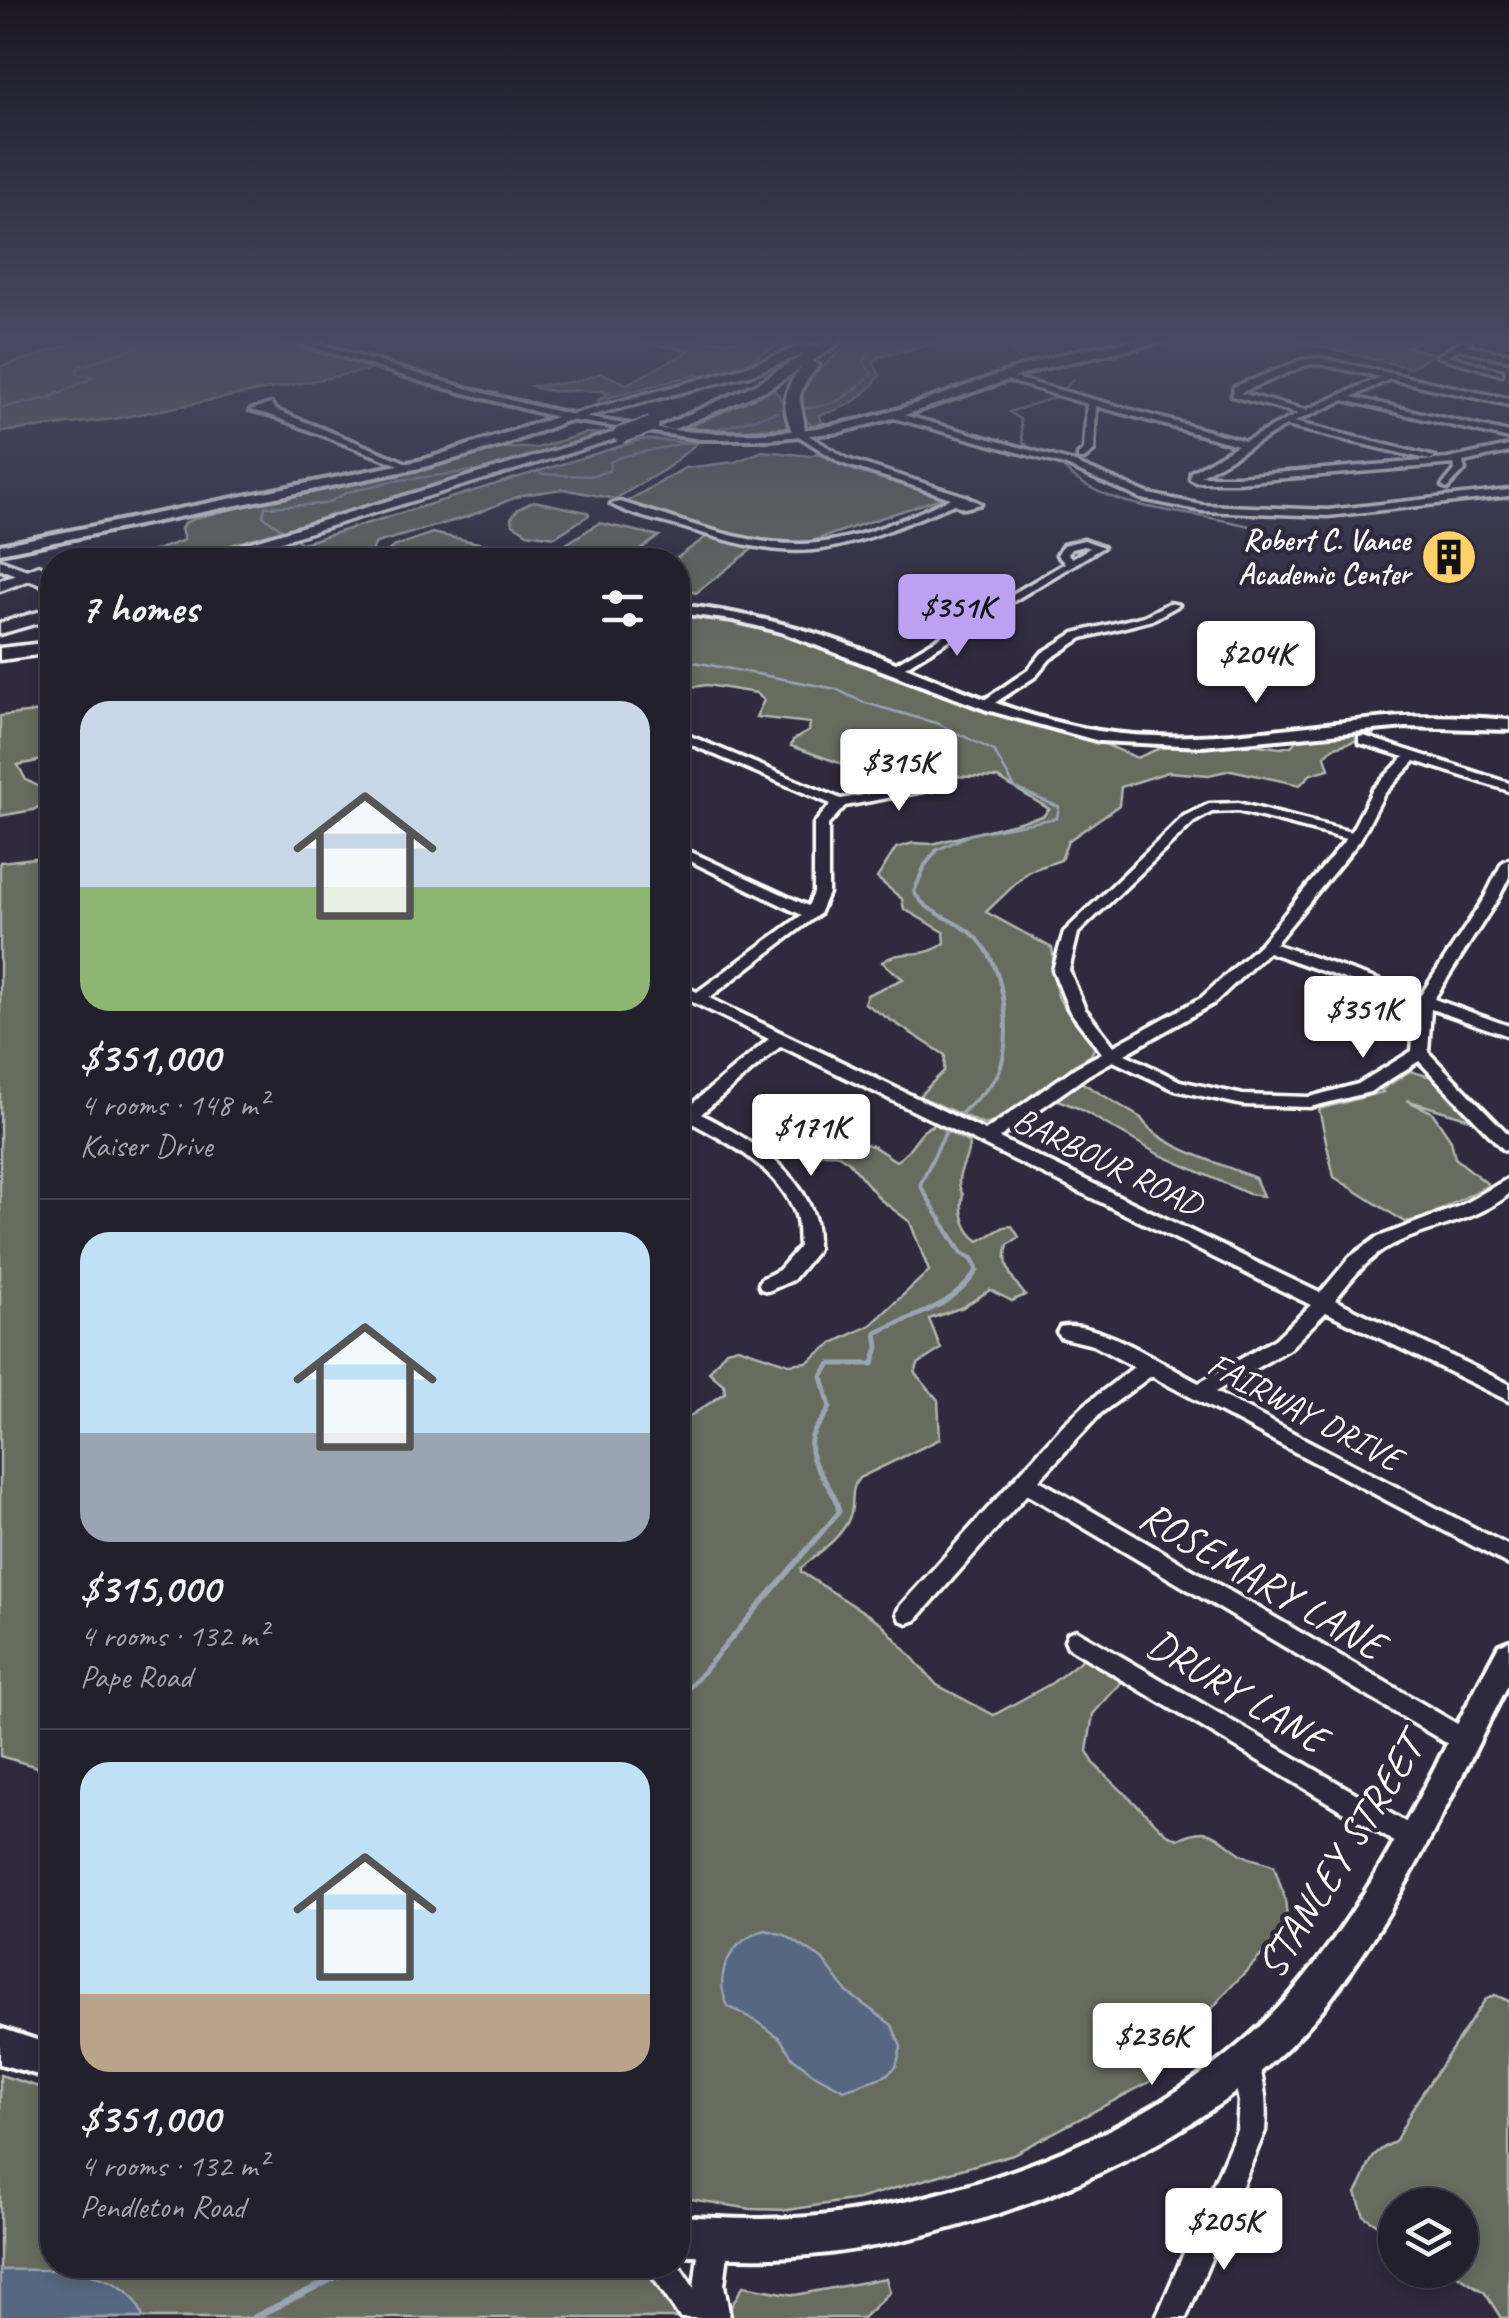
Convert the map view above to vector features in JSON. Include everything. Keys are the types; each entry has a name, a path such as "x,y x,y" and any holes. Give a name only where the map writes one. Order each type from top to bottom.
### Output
{"highway":[{"path":"252,548 590,449"},
{"path":"259,548 269,544"},
{"path":"0,586 40,577"},
{"path":"0,620 40,608"},
{"path":"0,628 40,616"},
{"path":"0,654 40,649"}],"main road":[{"path":"0,552 474,449"},
{"path":"0,552 40,574"},
{"path":"0,564 40,575"},
{"path":"690,608 766,622 1066,729 1150,742 1234,740 1328,724 1414,719 1509,722"},
{"name":"STANLEY STREET","path":"690,2236 846,2232 964,2203 1146,2128 1203,2095 1244,2064 1286,2024 1332,1970 1410,1838 1509,1654"},
{"path":"0,2046 40,2058"}],"street":[{"path":"367,449 410,466"},
{"path":"616,504 718,533 804,548 830,544 958,499 844,461 825,449"},
{"path":"1019,449 1067,462 1146,497 1202,508 1328,513 1509,493"},
{"path":"1081,457 1089,449"},
{"path":"1236,449 1196,474 1195,479 1238,480 1453,461 1508,449"},
{"path":"1401,449 1453,461 1460,470 1447,486"},
{"path":"898,666 1072,564"},
{"path":"990,700 1078,635 1148,618 1173,605"},
{"path":"1364,740 1509,787"},
{"path":"690,741 840,802 949,782"},
{"path":"987,1138 1112,1054 1207,1001 1266,946 1356,837 1378,792 1412,756"},
{"path":"698,998 812,914 822,893 821,824 840,802"},
{"path":"1356,837 1238,807 1209,808 1188,819 1071,932 1061,970 1077,1010 1112,1054 1175,1084 1243,1100 1310,1102 1364,1088 1420,1054"},
{"path":"690,856 812,914"},
{"path":"1509,863 1492,897 1424,1002 1420,1054 1509,1146"},
{"path":"1266,946 1509,1031"},
{"name":"BARBOUR ROAD","path":"690,994 1509,1393"},
{"path":"690,1109 779,1040"},
{"path":"690,1121 746,1150 787,1184 805,1217 808,1248 786,1274 768,1284"},
{"path":"1201,1392 1219,1377 1289,1339 1360,1258 1383,1243 1486,1200 1509,1184"},
{"name":"FAIRWAY DRIVE","path":"1067,1332 1098,1339 1509,1556"},
{"path":"908,1613 1094,1408 1150,1366"},
{"name":"ROSEMARY LANE","path":"1025,1482 1463,1740"},
{"name":"DRURY LANE","path":"1076,1640 1410,1838"},
{"path":"1172,2318 1251,2131 1253,2102 1244,2064"},
{"path":"714,2318 708,2285 716,2238"},
{"path":"669,2278 698,2318"}],"green space":[{"path":"497,449 557,449 222,548 162,548 184,540 184,523"},
{"path":"611,449 690,449 667,468 615,499 563,489 522,495 467,517 376,543 373,548 286,548"},
{"path":"763,451 810,456 817,453 855,471 944,497 797,546 721,532 626,502 685,468 735,462"},
{"path":"534,501 589,515 555,537 527,533 513,524 511,518 518,509"},
{"path":"599,523 659,536 643,548 560,548"},
{"path":"432,533 501,548 474,544 465,548 393,547"},
{"path":"706,537 755,547 696,593 690,592 690,548"},
{"path":"690,614 725,622 729,618 781,632 1012,719 1100,742 1137,758 1160,748 1251,744 1280,748 1291,746 1300,738 1336,731 1374,735 1332,748 1325,756 1329,769 1311,774 1300,785 1231,770 1209,775 1168,772 1121,787 1119,805 1068,841 1061,860 1029,871 986,912 1052,948 1058,996 1094,1049 1070,1068 1071,1076 1141,1118 1176,1146 1255,1178 1263,1196 1249,1194 1158,1154 1078,1108 1040,1093 1033,1094 1004,1119 984,1125 919,1096 944,1071 945,1055 864,1003 867,995 903,979 882,962 897,955 936,948 945,943 944,932 904,909 902,899 877,878 896,848 913,843 932,844 1043,816 1049,809 998,778 950,776 897,744 882,744 842,764 791,746 793,740 809,731 810,723 756,717 764,700 756,693 707,685 690,687"},
{"path":"40,711 40,760 18,765 26,780 40,787 40,806 0,816 0,716"},
{"path":"40,857 40,1770 0,1756 0,862"},
{"path":"1410,1071 1431,1077 1480,1122 1406,1100 1432,1112 1451,1140 1455,1158 1489,1185 1424,1218 1405,1222 1334,1177 1319,1109 1383,1092"},
{"path":"850,1118 847,1130 851,1141 873,1146 896,1161 923,1131 935,1124 969,1143 959,1181 964,1221 979,1241 1012,1226 1019,1237 1008,1245 1007,1266 1025,1295 1012,1301 990,1290 963,1307 929,1319 941,1349 918,1364 915,1373 938,1400 940,1439 859,1478 847,1524 801,1572 881,1623 937,1685 994,1715 1052,1683 1098,1647 1130,1673 1093,1714 1087,1751 1095,1765 1167,1834 1178,1839 1207,1832 1243,1855 1274,1866 1285,1899 1288,1928 1226,1992 1151,2081 1013,2154 858,2199 788,2210 751,2209 690,2199 690,1416 725,1393 724,1385 709,1372 726,1350 738,1347 789,1364 807,1362 833,1343 871,1325 929,1271 910,1222 881,1200 848,1161 835,1153 795,1154 820,1130"},
{"path":"1495,1995 1509,2001 1509,2318 1501,2318 1477,2288 1478,2188 1378,2188 1378,2225 1364,2216 1356,2193 1373,2157 1395,2142 1415,2104 1485,2000"},
{"path":"0,2075 40,2087 40,2278 661,2278 688,2318 0,2318"},
{"path":"886,2278 890,2292 863,2318 729,2318 728,2312 743,2286 795,2295"}],"water":[{"path":"766,1930 785,1935 822,1959 847,1992 892,2025 901,2047 896,2067 885,2076 844,2090 812,2073 792,2057 780,2038 728,2006 722,1982 728,1960 743,1941"},
{"path":"0,2270 40,2271 40,2278 103,2279 121,2287 135,2300 143,2318 0,2318"}],"waterway":[{"path":"540,474 590,476 609,471 610,462 620,457 656,449"},
{"path":"1058,463 1098,492 1122,500 1249,526"},
{"path":"306,548 263,516 265,507 325,504 348,492 393,481 473,471"},
{"path":"690,661 836,689 862,702 939,724 994,751 1015,788 1059,807 1057,818 971,834 937,850"},
{"path":"937,850 925,865 914,892 927,907 977,938 986,950 999,981 1005,1017 999,1072 961,1114"},
{"path":"942,1222 920,1185 946,1131"},
{"path":"690,1687 839,1512 810,1446 813,1432 830,1407 822,1376 830,1364 873,1364 878,1347 876,1333 945,1301 968,1283 977,1270 972,1259 961,1253 941,1220"},
{"path":"253,2318 334,2278"}],"place":[{"name":"Robert C. Vance Academic Center","path":"1449,557"}]}
